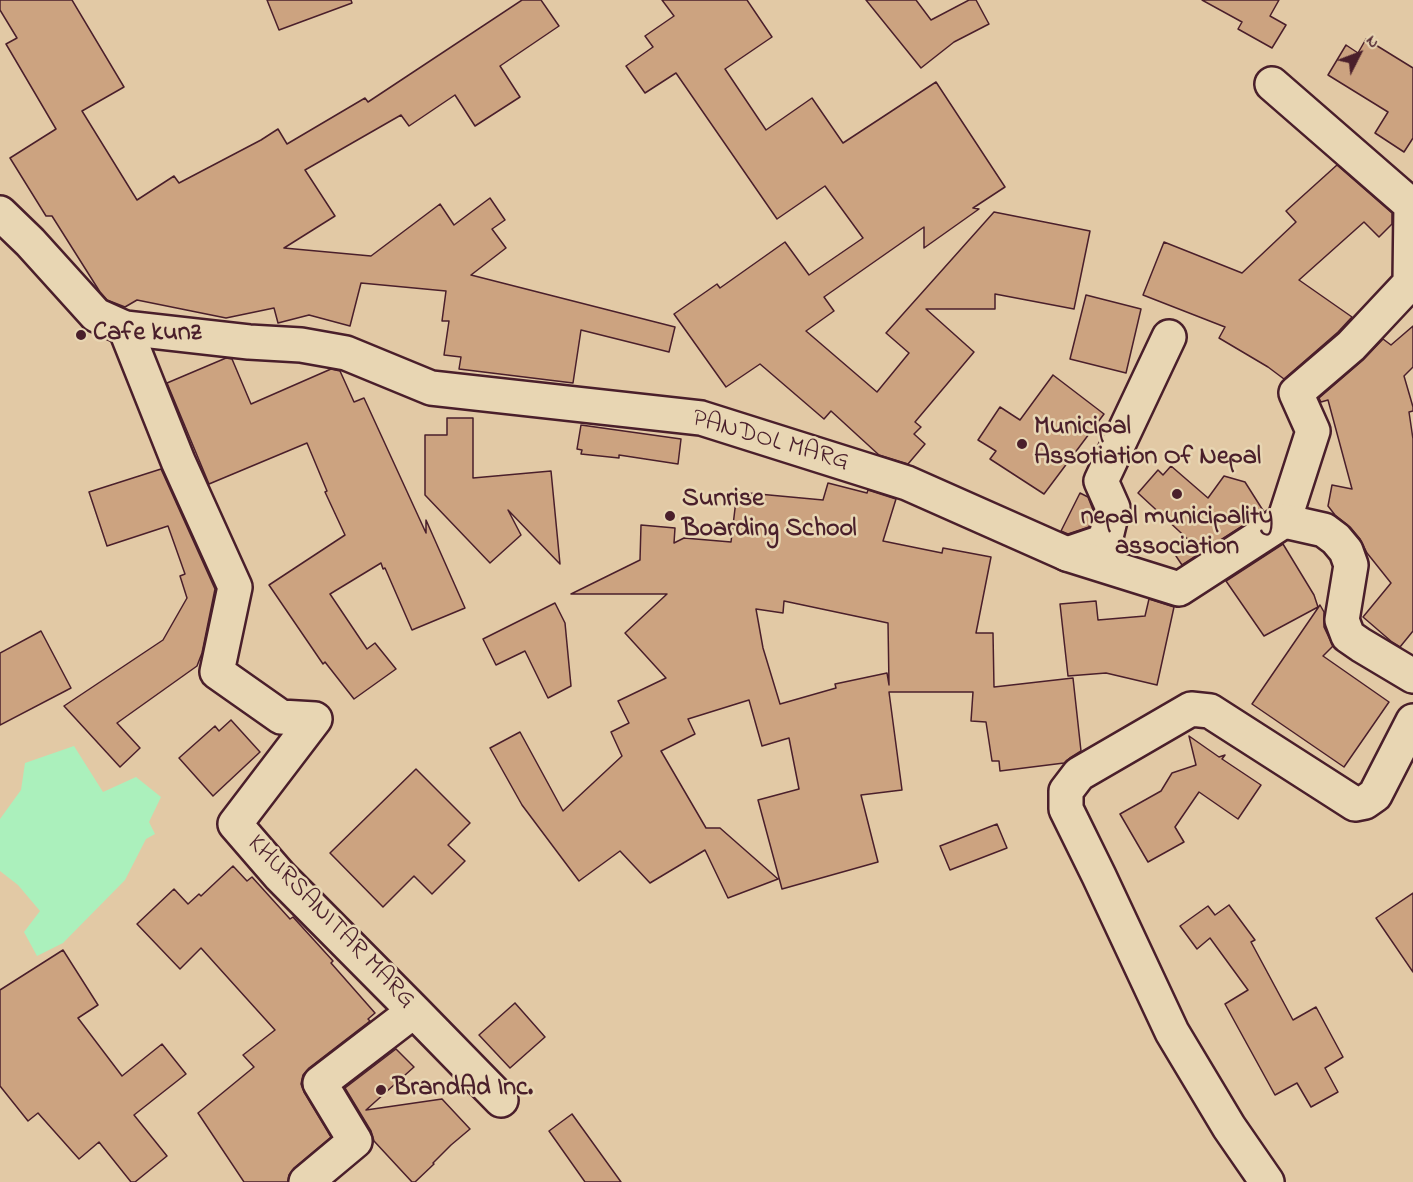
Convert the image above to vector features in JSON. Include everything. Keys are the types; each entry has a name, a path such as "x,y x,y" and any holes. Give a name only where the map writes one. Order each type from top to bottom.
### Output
{"street":[{"path":"1272,84 1411,205 1410,283 1351,346 1296,393 1313,430 1284,521 1324,530 1346,551 1351,565 1342,620 1348,636 1413,676"},
{"name":"PANDOL MARG","path":"0,213 30,242 96,315 125,328 249,342 301,345 346,353 431,388 700,418 908,483 1067,554 1179,589 1284,521"},
{"name":"KHURSANITAR MARG","path":"125,328 178,461 235,587 217,672 281,717 315,719 235,824 280,876 501,1100"},
{"path":"1067,554 1105,541 1113,508 1101,481 1169,337"},
{"path":"1267,1182 1229,1128 1172,1032 1100,876 1066,809 1066,791 1079,774 1191,709 1210,711 1355,804 1365,802 1375,795 1413,721"},
{"path":"306,1182 355,1141 320,1083 414,1011"}],"green space":[{"path":"74,746 103,792 136,777 161,797 149,822 155,834 146,839 125,880 63,943 37,956 24,932 40,911 18,885 0,871 0,819 21,790 25,763"}],"building":[{"path":"0,0 72,0 124,87 82,111 137,200 174,176 179,183 278,129 287,144 365,98 368,102 522,0 541,0 559,26 500,66 520,97 475,126 455,95 409,126 401,115 305,170 335,216 284,248 371,256 440,204 454,225 490,198 505,220 492,229 506,248 471,275 675,327 669,352 581,330 573,383 459,369 461,357 444,355 449,321 442,321 446,291 361,283 350,326 309,315 278,323 274,308 226,318 137,300 125,307 107,300 52,216 46,216 10,158 56,129 6,44 17,38 0,10"},
{"path":"267,0 351,0 352,3 279,30"},
{"path":"662,0 747,0 772,37 725,69 766,130 812,98 843,143 936,82 1005,187 973,208 979,209 924,248 924,227 824,297 834,311 806,331 877,392 909,353 886,333 994,212 1090,231 1074,309 995,294 995,309 926,309 974,352 915,422 921,427 914,434 925,444 908,464 879,455 831,411 824,419 760,364 726,387 674,314 717,284 720,288 785,242 809,275 863,238 825,186 777,219 676,73 645,93 626,66 653,47 645,36 674,16"},
{"path":"866,0 916,0 931,20 969,0 976,0 989,24 954,42 921,68"},
{"path":"1202,0 1279,0 1270,16 1286,25 1272,48 1238,29 1242,22"},
{"path":"1366,39 1413,68 1413,138 1404,152 1375,133 1388,112 1328,75 1346,45 1358,53"},
{"path":"1337,165 1392,213 1392,224 1379,237 1364,222 1299,280 1352,317 1284,379 1219,338 1225,327 1143,295 1164,242 1242,273 1296,222 1286,211"},
{"path":"1086,295 1141,309 1126,373 1070,359"},
{"path":"1413,326 1413,367 1404,376 1413,407 1413,411 1409,412 1413,439 1413,631 1400,647 1363,617 1391,583 1367,553 1360,539 1328,506 1332,485 1352,489 1328,400 1321,402 1319,398 1363,360 1383,339 1391,345"},
{"path":"226,358 232,359 251,404 331,369 340,371 354,402 364,398 426,533 426,520 465,608 412,630 381,563 330,594 367,649 375,643 396,669 354,699 325,662 323,664 269,585 345,535 325,492 327,491 307,443 209,484 167,383"},
{"path":"1053,375 1104,414 1044,494 990,459 996,451 978,440 1000,407 1020,420"},
{"path":"447,418 473,418 473,478 551,471 560,564 508,510 521,535 490,563 425,495 425,435 447,435"},
{"path":"581,425 681,439 678,464 619,455 619,458 581,454 582,450 577,449"},
{"path":"1171,466 1208,498 1224,476 1245,482 1264,512 1182,565 1176,556 1193,544 1138,493 1158,470 1163,475"},
{"path":"161,469 215,589 202,653 197,666 117,723 140,748 120,767 64,706 163,640 187,598 180,576 185,574 168,526 107,546 89,492"},
{"path":"828,483 867,493 868,490 896,499 883,541 942,553 943,548 991,557 976,633 993,633 994,687 1073,678 1081,751 1064,763 1000,771 999,761 992,761 986,722 971,721 973,692 889,692 902,790 861,795 878,862 782,889 758,800 799,789 789,738 762,746 749,700 688,719 695,734 661,751 706,828 720,828 778,879 728,898 705,850 650,883 620,851 579,881 522,805 490,748 520,732 563,811 622,756 611,732 629,723 618,701 666,678 625,633 667,594 571,594 640,560 641,525 675,528 674,543 684,538 731,542 737,492 823,500","holes":["784,601 888,623 889,685 887,673 835,684 836,688 780,704 763,648 756,609 783,613"]},
{"path":"1080,493 1088,497 1093,510 1089,527 1068,534 1061,531"},
{"path":"1283,544 1314,595 1318,607 1264,636 1226,581"},
{"path":"1149,599 1174,607 1157,685 1106,673 1068,676 1060,604 1096,601 1098,620 1145,616"},
{"path":"555,603 565,623 571,686 548,698 525,651 496,665 483,639"},
{"path":"1320,605 1324,612 1324,627 1333,646 1323,656 1389,702 1344,767 1252,704"},
{"path":"41,631 71,688 0,725 0,653"},
{"path":"231,720 260,752 213,796 179,758 215,726 219,731"},
{"path":"1189,736 1219,757 1225,755 1222,759 1261,785 1238,819 1199,792 1175,827 1184,842 1148,862 1120,814 1161,791 1172,773 1196,765"},
{"path":"416,769 470,823 448,845 465,861 432,894 414,876 383,907 330,853"},
{"path":"997,824 1007,848 950,870 940,846"},
{"path":"233,866 247,881 252,877 290,919 293,917 333,961 331,963 375,1013 368,1019 370,1021 303,1075 301,1084 304,1092 331,1137 294,1168 289,1175 288,1182 244,1182 198,1113 254,1067 243,1055 275,1030 201,948 180,969 137,924 174,889 188,904 199,894 201,896"},
{"path":"1413,893 1413,972 1376,918"},
{"path":"1229,905 1255,940 1251,942 1293,1020 1316,1007 1343,1057 1325,1068 1338,1092 1311,1107 1297,1083 1275,1095 1225,1004 1248,990 1210,938 1197,949 1180,926 1208,906 1215,915"},
{"path":"63,950 98,1005 78,1018 122,1076 162,1044 186,1074 134,1115 167,1156 135,1182 131,1182 99,1142 79,1159 38,1113 28,1121 0,1086 0,990"},
{"path":"515,1003 545,1037 510,1068 479,1035"},
{"path":"396,1049 414,1067 366,1110 442,1099 470,1129 415,1182 412,1182 374,1141 371,1131 345,1088"},
{"path":"572,1114 621,1182 585,1182 549,1131"}],"place":[{"name":"Cafe kunz","path":"81,335"},
{"name":"Municipal Assotiation Of Nepal","path":"1022,444"},
{"name":"nepal municipality association","path":"1177,494"},
{"name":"Sunrise Boarding School","path":"670,516"},
{"name":"BrandAd Inc.","path":"381,1090"}]}
